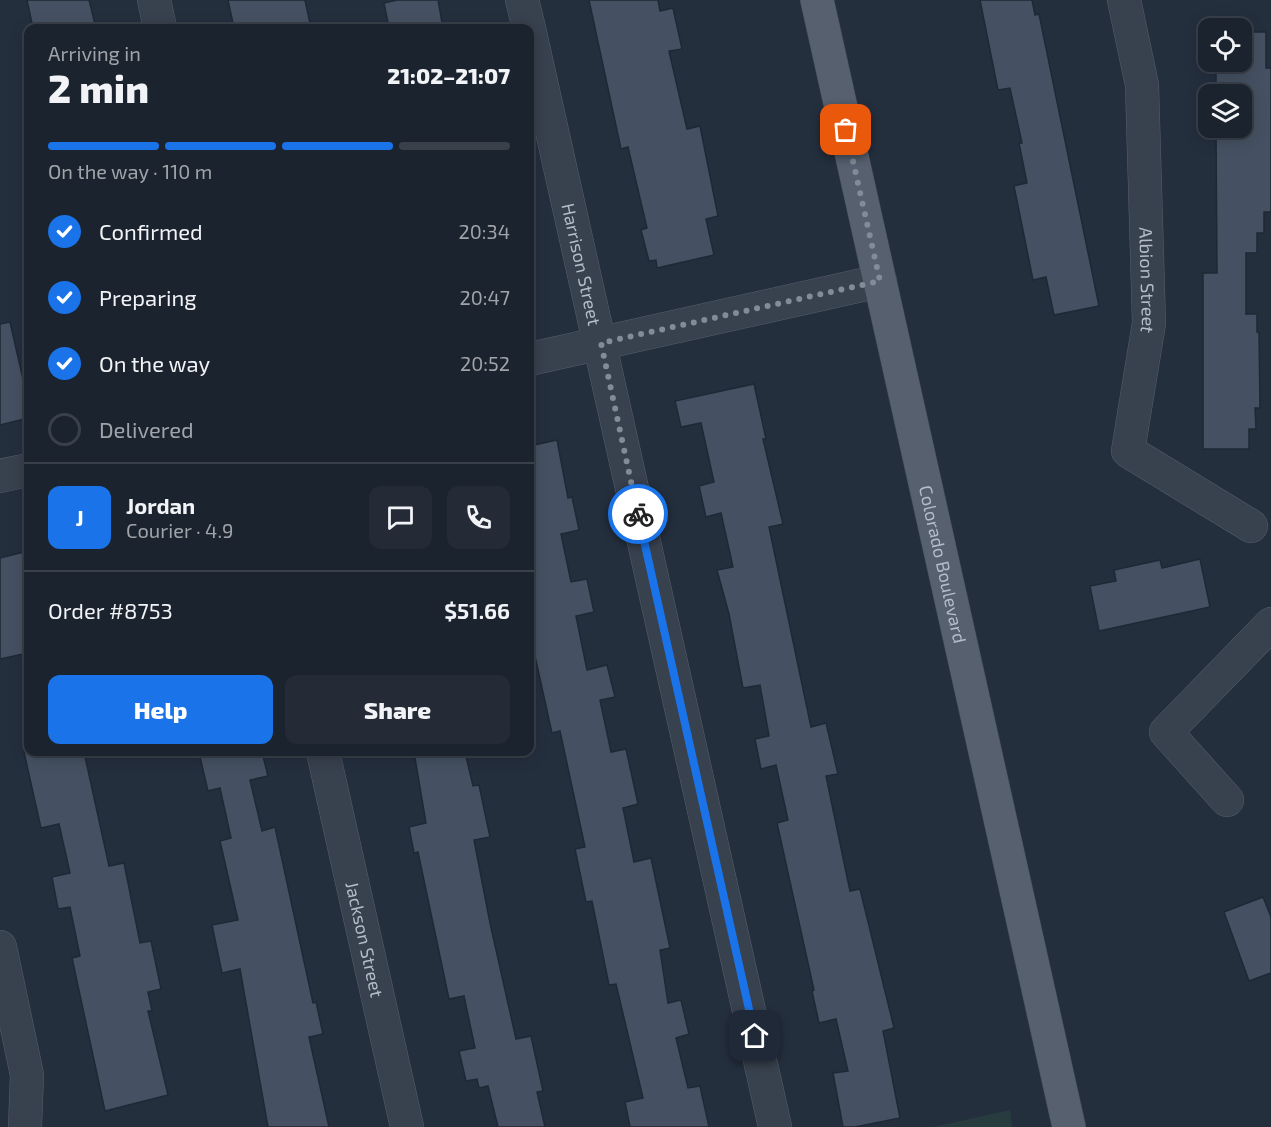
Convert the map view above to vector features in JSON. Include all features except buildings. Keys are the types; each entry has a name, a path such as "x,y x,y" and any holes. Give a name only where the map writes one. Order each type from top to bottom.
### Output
{"main road":[{"name":"Colorado Boulevard","path":"817,0 1070,1127"}],"street":[{"path":"154,0 159,24"},
{"name":"Harrison Street","path":"522,0 527,24"},
{"name":"Albion Street","path":"1124,0 1142,85 1149,323 1128,451 1251,526"},
{"name":"Harrison Street","path":"534,53 601,343 775,1127"},
{"path":"534,358 880,281"},
{"path":"0,476 24,471"},
{"path":"1227,800 1166,732 1271,624"},
{"name":"Jackson Street","path":"324,756 407,1127"},
{"path":"0,947 27,1075 25,1127"}],"green space":[{"path":"1010,1110 1012,1127 933,1127"}],"way so far":[{"path":"638,514 601,343 880,281 846,130"}],"route":[{"path":"638,514 755,1036"}]}
